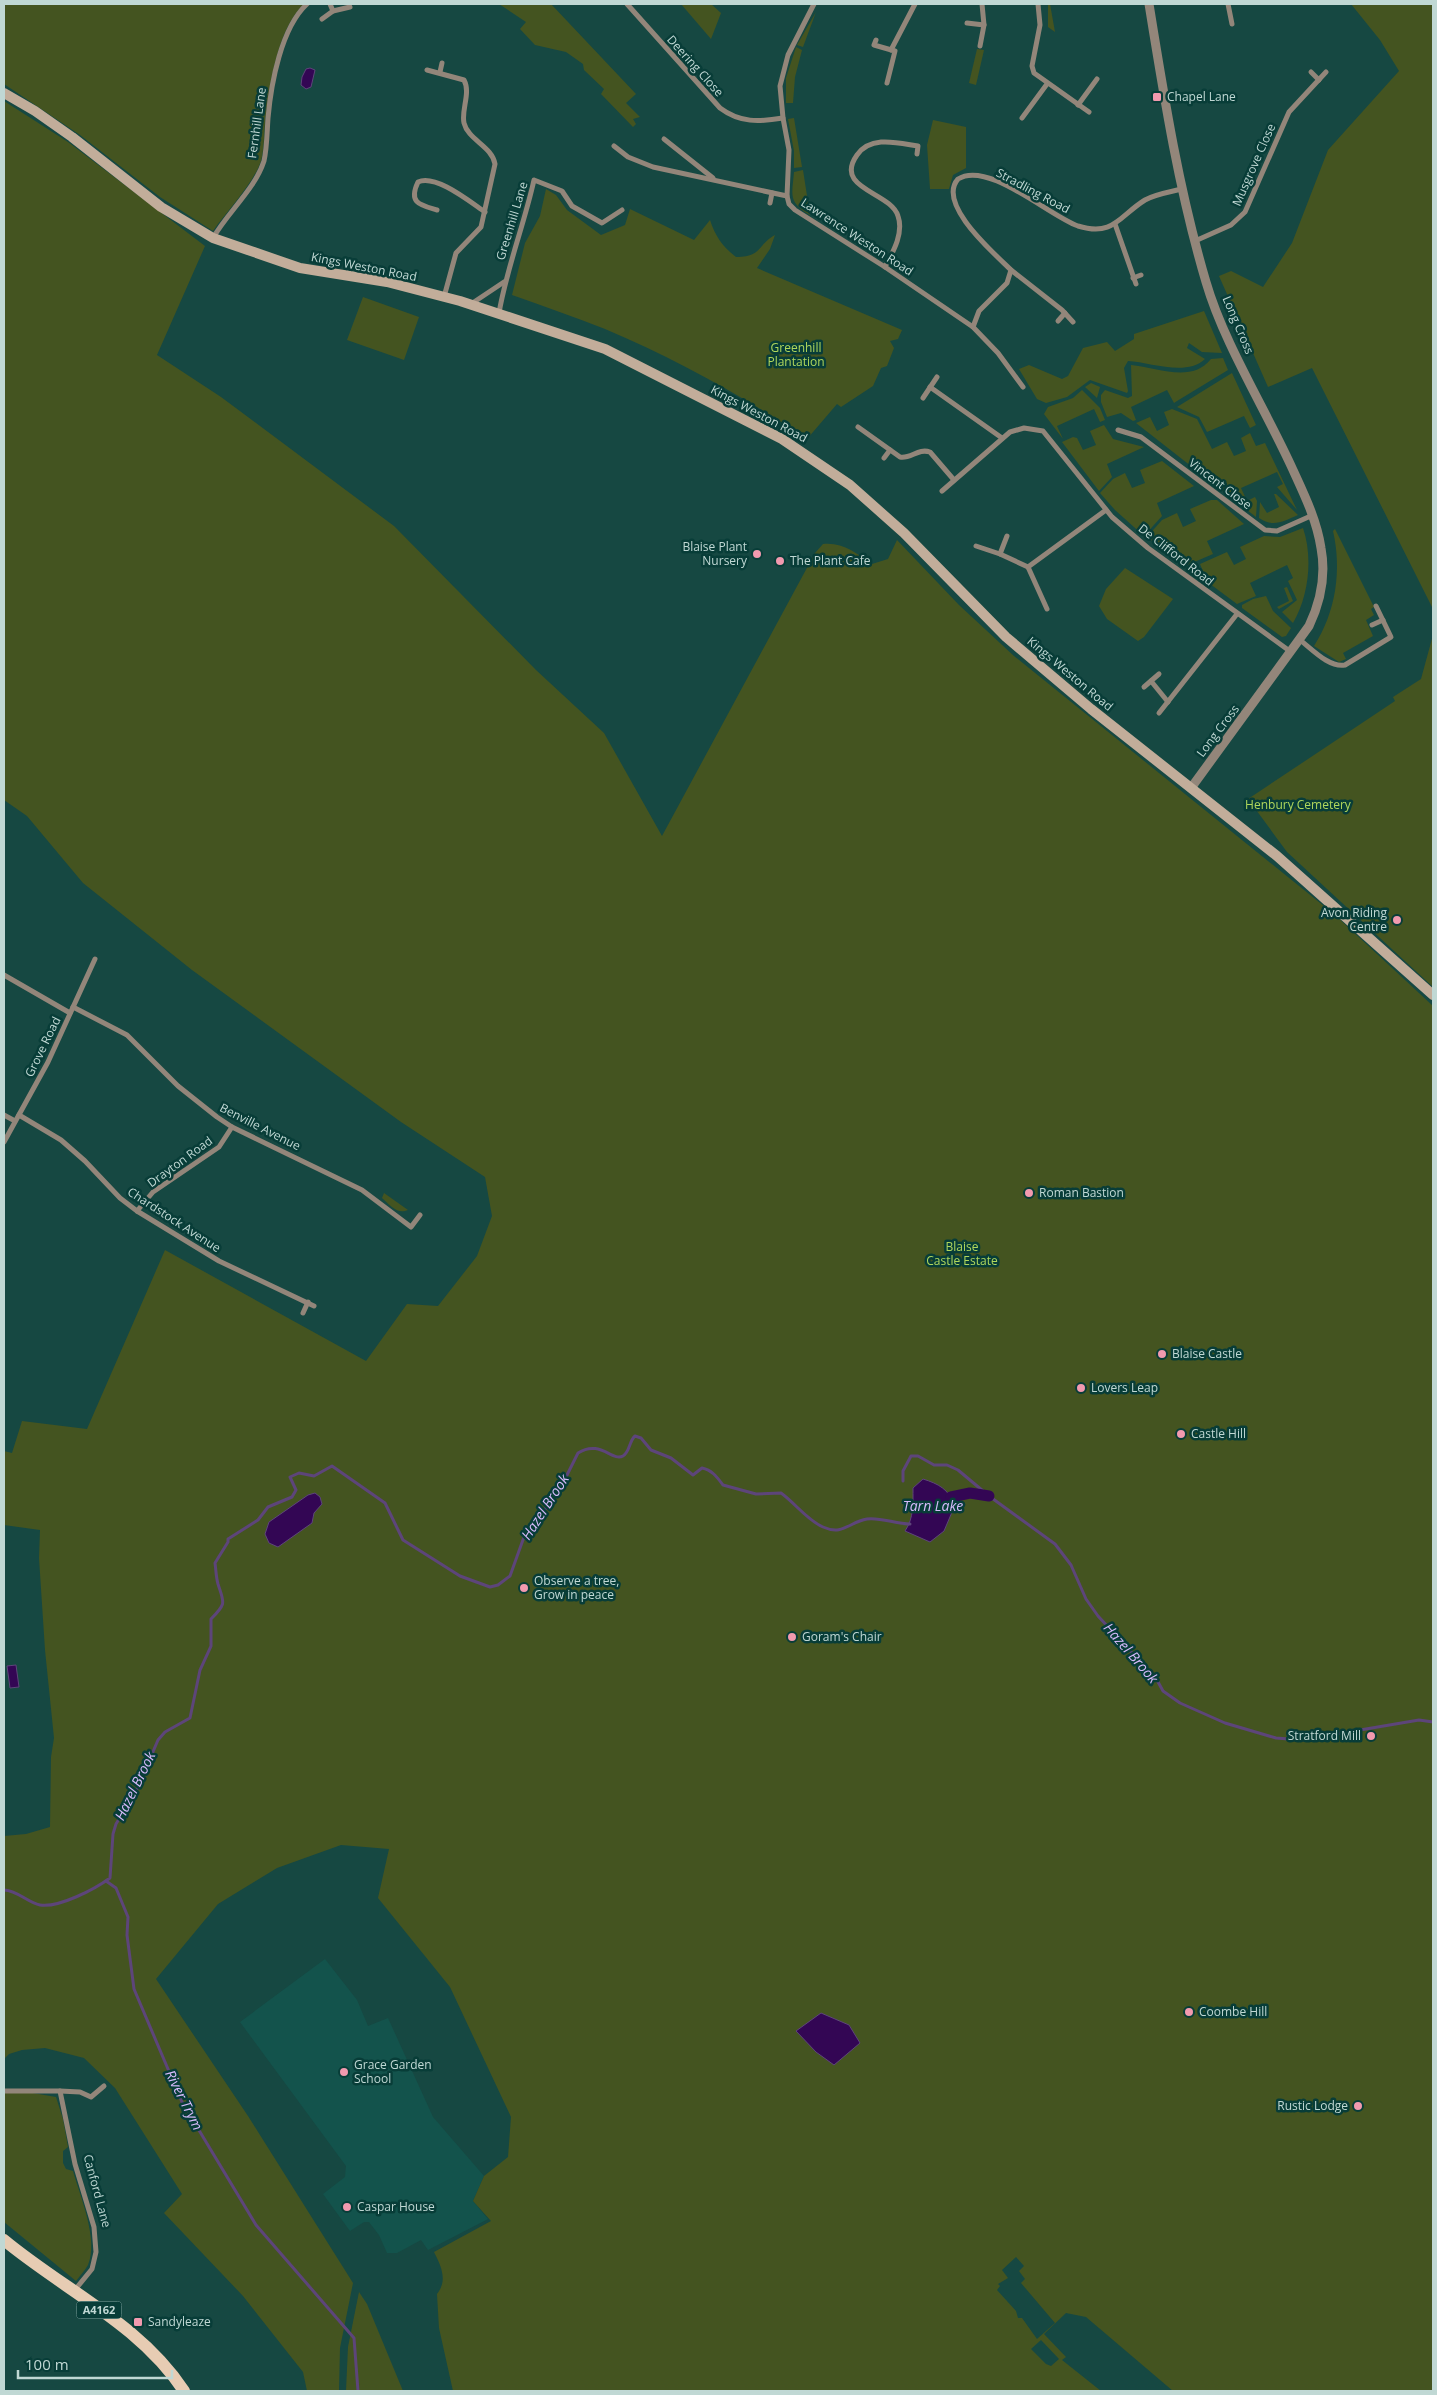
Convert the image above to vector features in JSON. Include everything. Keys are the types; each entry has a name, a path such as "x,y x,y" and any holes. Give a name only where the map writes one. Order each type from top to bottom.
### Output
{"main road":[{"name":"Kings Weston Road","path":"4,93 64,131 161,207 214,238 300,268 387,282 470,304 605,350 782,439 820,463 850,486 904,533 1006,637 1091,709 1277,856 1433,995"},
{"name":"A4162","path":"4,2240 27,2259 132,2333 171,2372 184,2391"}],"street":[{"name":"Fernhill Lane","path":"214,238 257,175 264,160 273,85 286,35 300,10 307,4"},
{"path":"330,4 333,11"},
{"name":"Deering Close","path":"627,4 633,6 712,101 728,114 755,121 783,118"},
{"name":"Lawrence Weston Road","path":"814,4 788,55 781,77 780,97 789,150 789,204 973,327 998,353 1023,387"},
{"path":"891,50 915,4"},
{"path":"980,46 984,25 982,4"},
{"path":"1038,4 1040,25 1032,66 1034,73 1089,112"},
{"name":"Long Cross","path":"1149,4 1182,189 1207,284 1225,328 1313,515 1322,549 1323,574 1316,610 1300,640 1191,788"},
{"path":"1228,4 1232,24"},
{"path":"322,19 333,11 350,7"},
{"path":"967,23 984,25"},
{"path":"876,40 874,45 895,51 887,83"},
{"path":"440,72 442,63"},
{"path":"427,70 462,79 466,83 464,123 468,131 494,160 494,170 480,230 463,244 456,253 444,297"},
{"path":"1311,72 1319,80"},
{"name":"Musgrove Close","path":"1195,241 1231,225 1245,212 1284,120 1294,105 1326,72"},
{"path":"1078,105 1097,79"},
{"path":"1022,118 1047,84"},
{"path":"664,139 715,180"},
{"path":"885,267 897,242 898,214 890,203 859,186 853,175 853,162 861,150 880,141 918,146 917,154"},
{"path":"614,146 628,157 652,167 788,196"},
{"name":"Stradling Road","path":"1011,270 972,230 962,216 953,192 955,182 961,177 974,175 994,180 1076,225 1099,229 1115,224 1148,198 1182,189"},
{"path":"437,210 419,205 415,200 414,195 418,182 424,179 437,182 485,212"},
{"name":"Greenhill Lane","path":"499,313 504,282 520,228 526,217 534,180 562,191 572,206 602,223 622,210"},
{"path":"732,190 733,184"},
{"path":"770,202 772,193"},
{"path":"1115,224 1136,284"},
{"path":"973,327 979,311 1006,283 1011,270 1065,313 1073,322"},
{"path":"1133,278 1141,275"},
{"path":"470,304 504,282"},
{"path":"1058,321 1065,313"},
{"path":"923,398 937,377"},
{"path":"930,387 1002,438"},
{"path":"858,427 904,458 928,451 934,455 954,480"},
{"name":"De Clifford Road","path":"942,491 1010,432 1024,428 1040,429 1047,433 1106,510 1148,548 1291,653"},
{"name":"Vincent Close","path":"1118,430 1142,437 1265,530 1277,530 1313,515"},
{"path":"884,458 890,450"},
{"path":"1028,567 1106,510"},
{"path":"1000,554 1007,536"},
{"path":"976,546 1000,554 1028,567 1047,609"},
{"path":"1300,640 1332,664 1338,666 1345,665 1391,637 1376,606"},
{"path":"1159,713 1237,614"},
{"path":"1372,626 1383,620"},
{"path":"1144,687 1159,674"},
{"path":"1151,681 1168,702"},
{"name":"Grove Road","path":"4,1142 48,1062 95,959"},
{"path":"4,975 70,1013"},
{"name":"Benville Avenue","path":"73,1007 127,1035 204,1109 232,1127 362,1190 411,1227 420,1215"},
{"path":"4,1115 15,1121"},
{"name":"Chardstock Avenue","path":"19,1115 60,1140 85,1160 120,1198 137,1211 219,1261 314,1306"},
{"name":"Drayton Road","path":"137,1211 153,1192 219,1147 232,1127"},
{"path":"303,1313 308,1302"},
{"path":"4,2091 80,2092 91,2098 104,2086"},
{"name":"Canford Lane","path":"60,2091 75,2164 94,2227 96,2252 92,2269 74,2292"}],"shaded area":[{"name":"Grace Garden School","path":"325,1959 357,2000 368,2026 388,2018 433,2117 484,2176 473,2201 488,2219 428,2250 421,2240 397,2253 387,2253 379,2235 369,2222 364,2222 350,2231 323,2194 345,2177 346,2166 240,2022"}],"green space":[{"path":"4,4 304,4 287,28 276,59 269,93 261,161 246,188 213,231 160,197 80,135 4,84"},
{"path":"499,4 551,4 636,94 626,103 640,117 633,119 636,124 633,127 601,94 604,89 584,70 583,64 566,52 535,45 520,29 526,22"},
{"path":"681,4 711,4 721,13 711,39"},
{"path":"1048,4 1050,4 1055,32 1048,27"},
{"path":"1351,4 1433,4 1433,609 1312,368 1268,387 1219,276 1231,271 1263,287 1292,243 1328,150 1399,71 1380,40"},
{"path":"816,12 803,47 797,45"},
{"path":"796,47 802,50 795,77 793,103 786,103 786,78"},
{"path":"977,49 984,50 976,85 969,83"},
{"name":"Blaise Castle Estate","path":"4,101 68,142 205,246 157,355 221,397 394,526 536,670 604,733 662,836 815,553 823,544 837,545 849,549 872,564 888,559 897,540 959,605 1014,656 1335,915 1433,1006 1433,2391 1173,2391 1086,2317 1066,2313 1044,2334 1066,2357 1062,2360 1101,2391 453,2391 439,2328 437,2294 443,2278 434,2252 491,2221 473,2201 484,2176 508,2157 511,2117 450,1987 378,1898 389,1849 341,1845 277,1868 218,1904 156,1979 248,2116 353,2283 340,2348 339,2391 307,2391 303,2372 243,2296 164,2213 182,2194 115,2088 84,2058 45,2048 22,2050 9,2054 4,2059 4,1836 26,1834 50,1827 51,1757 54,1738 45,1650 39,1558 40,1530 4,1525 4,1451 12,1453 22,1421 87,1429 165,1250 366,1361 407,1304 438,1306 477,1256 492,1216 485,1177 401,1122 192,970 83,883 27,816 4,800","holes":["1016,2257 1024,2266 1019,2271 1025,2279 1021,2283 1055,2323 1037,2339 1022,2318 1018,2318 1016,2311 997,2290 1000,2286 998,2284 1008,2278 1002,2270","1041,2340 1059,2359 1051,2366 1046,2364 1031,2349"]},
{"path":"794,118 802,167 794,168 794,151 788,119"},
{"path":"933,120 966,127 966,168 953,175 949,189 930,189 927,145"},
{"path":"803,170 810,215 798,206 792,193 794,172"},
{"name":"Greenhill Plantation","path":"546,189 556,195 567,210 601,235 625,225 630,209 694,240 710,220 720,241 736,257 755,253 775,235 770,249 757,268 902,330 898,339 890,341 894,348 887,366 881,368 873,386 841,407 837,404 807,439 734,393 658,353 605,329 512,295 525,243 540,216"},
{"path":"363,297 419,317 404,360 347,340"},
{"path":"1204,311 1222,353 1202,352 1189,343 1187,348 1205,359 1188,367 1168,367 1128,361 1124,368 1127,393 1090,380 1067,397 1046,403 1037,399 1019,369 1029,365 1062,379 1068,376 1083,348 1107,342 1115,351 1134,339 1134,334"},
{"path":"1223,358 1228,370 1174,403 1167,390 1131,407 1136,420 1133,421 1121,413 1107,417 1101,402 1101,395 1105,390 1128,398 1132,396 1131,365 1184,372 1194,371 1203,367 1211,359"},
{"path":"1232,373 1256,425 1250,428 1244,416 1207,432 1199,417 1177,407"},
{"path":"1091,383 1100,387 1097,398 1085,387"},
{"path":"1082,390 1100,408 1105,420 1100,422 1094,409 1057,426 1063,439 1044,414 1048,407 1073,398"},
{"path":"1172,409 1197,419 1212,449 1227,442 1234,456 1246,451 1241,438 1250,433 1256,446 1265,443 1297,510 1277,487 1283,484 1277,472 1241,488 1247,501 1255,497 1257,501 1256,517 1136,423 1150,417 1157,431 1169,425 1164,412"},
{"path":"1104,425 1113,439 1144,447 1107,464 1112,477 1099,491 1062,442 1073,437 1077,438 1083,450 1096,445 1090,431"},
{"path":"1162,461 1194,486 1157,503 1162,516 1144,536 1115,510 1100,493 1113,479 1125,473 1132,488 1145,483 1140,470"},
{"path":"1274,494 1298,515 1274,523 1269,523 1259,518 1260,502 1267,513 1279,507"},
{"path":"1211,500 1217,500 1244,524 1207,541 1213,554 1185,566 1147,537 1162,520 1177,513 1183,527 1196,521 1190,509"},
{"path":"1303,528 1308,551 1308,576 1303,601 1293,623 1282,612 1297,600 1288,581 1293,578 1287,565 1250,583 1256,596 1237,604 1190,569 1195,566 1200,574 1204,574 1200,564 1227,552 1234,565 1246,559 1240,547 1264,536 1280,537"},
{"path":"1335,529 1374,607 1371,609 1374,615 1366,620 1373,636 1343,653 1346,659 1339,662 1314,646 1328,619 1335,590 1337,561 1333,531"},
{"path":"1125,568 1173,599 1144,637 1138,641 1107,619 1099,606 1106,589"},
{"path":"1287,587 1293,601 1279,609 1277,607 1289,601 1284,588"},
{"path":"1266,596 1273,611 1291,628 1286,636 1282,637 1242,608 1242,605 1253,599"},
{"name":"Henbury Cemetery","path":"1433,635 1433,987 1287,852 1248,799 1395,701 1393,697 1421,679"},
{"path":"384,1193 408,1210 400,1211 394,1208 382,1198"},
{"path":"4,2093 33,2093 56,2097 63,2119 68,2147 63,2151 63,2163 66,2169 73,2171 90,2231 91,2255 88,2265 76,2281 4,2222"},
{"path":"359,2292 367,2304 403,2391 346,2391 348,2347"}],"water":[{"path":"306,69 315,70 311,87 306,89 301,85 302,77"},
{"name":"Tarn Lake","path":"923,1479 942,1488 955,1505 944,1531 930,1542 905,1531 911,1516 913,1488"},
{"path":"315,1493 320,1497 322,1504 314,1513 312,1523 278,1547 269,1543 265,1534 269,1522 308,1495"},
{"path":"16,1665 19,1687 10,1688 7,1666"},
{"path":"821,2013 849,2025 860,2043 834,2065 816,2052 796,2031"}],"waterway":[{"name":"Hazel Brook","path":"4,1890 13,1892 36,1904 57,1904 76,1897 110,1878 113,1834 116,1824 138,1787 158,1740 165,1732 190,1718 200,1670 211,1646 211,1619 223,1603 217,1581 215,1563 228,1539 258,1520 268,1507 292,1497 296,1490 290,1477 299,1473 314,1476 332,1466 385,1503 403,1540 460,1576 490,1587 498,1585 510,1576 524,1537 559,1491 578,1453 593,1448 614,1456 623,1456 635,1436 641,1438 651,1450 671,1458 693,1475 702,1468 711,1472 723,1485 756,1494 781,1493 823,1527 836,1530 867,1519 910,1524"},
{"name":"Hazel Brook","path":"903,1481 903,1471 911,1456 918,1456 934,1465 947,1465 958,1470 989,1496 1055,1544 1071,1565 1086,1599 1098,1616 1157,1680 1163,1691 1180,1703 1225,1723 1276,1738 1301,1740 1419,1720 1433,1722"},
{"path":"951,1497 970,1493 989,1496"},
{"name":"River Trym","path":"106,1881 116,1888 128,1917 127,1935 134,1989 182,2102 256,2225 354,2338 358,2391"}],"place":[{"name":"Chapel Lane","path":"1157,97"},
{"name":"Blaise Plant Nursery","path":"757,554"},
{"name":"The Plant Cafe","path":"780,561"},
{"name":"Avon Riding Centre","path":"1397,920"},
{"name":"Roman Bastion","path":"1029,1193"},
{"name":"Blaise Castle","path":"1162,1354"},
{"name":"Lovers Leap","path":"1081,1388"},
{"name":"Castle Hill","path":"1181,1434"},
{"name":"Observe a tree, Grow in peace","path":"524,1588"},
{"name":"Goram's Chair","path":"792,1637"},
{"name":"Stratford Mill","path":"1371,1736"},
{"name":"Coombe Hill","path":"1189,2012"},
{"name":"Grace Garden School","path":"344,2072"},
{"name":"Rustic Lodge","path":"1358,2106"},
{"name":"Caspar House","path":"347,2207"},
{"name":"Sandyleaze","path":"138,2322"}]}
